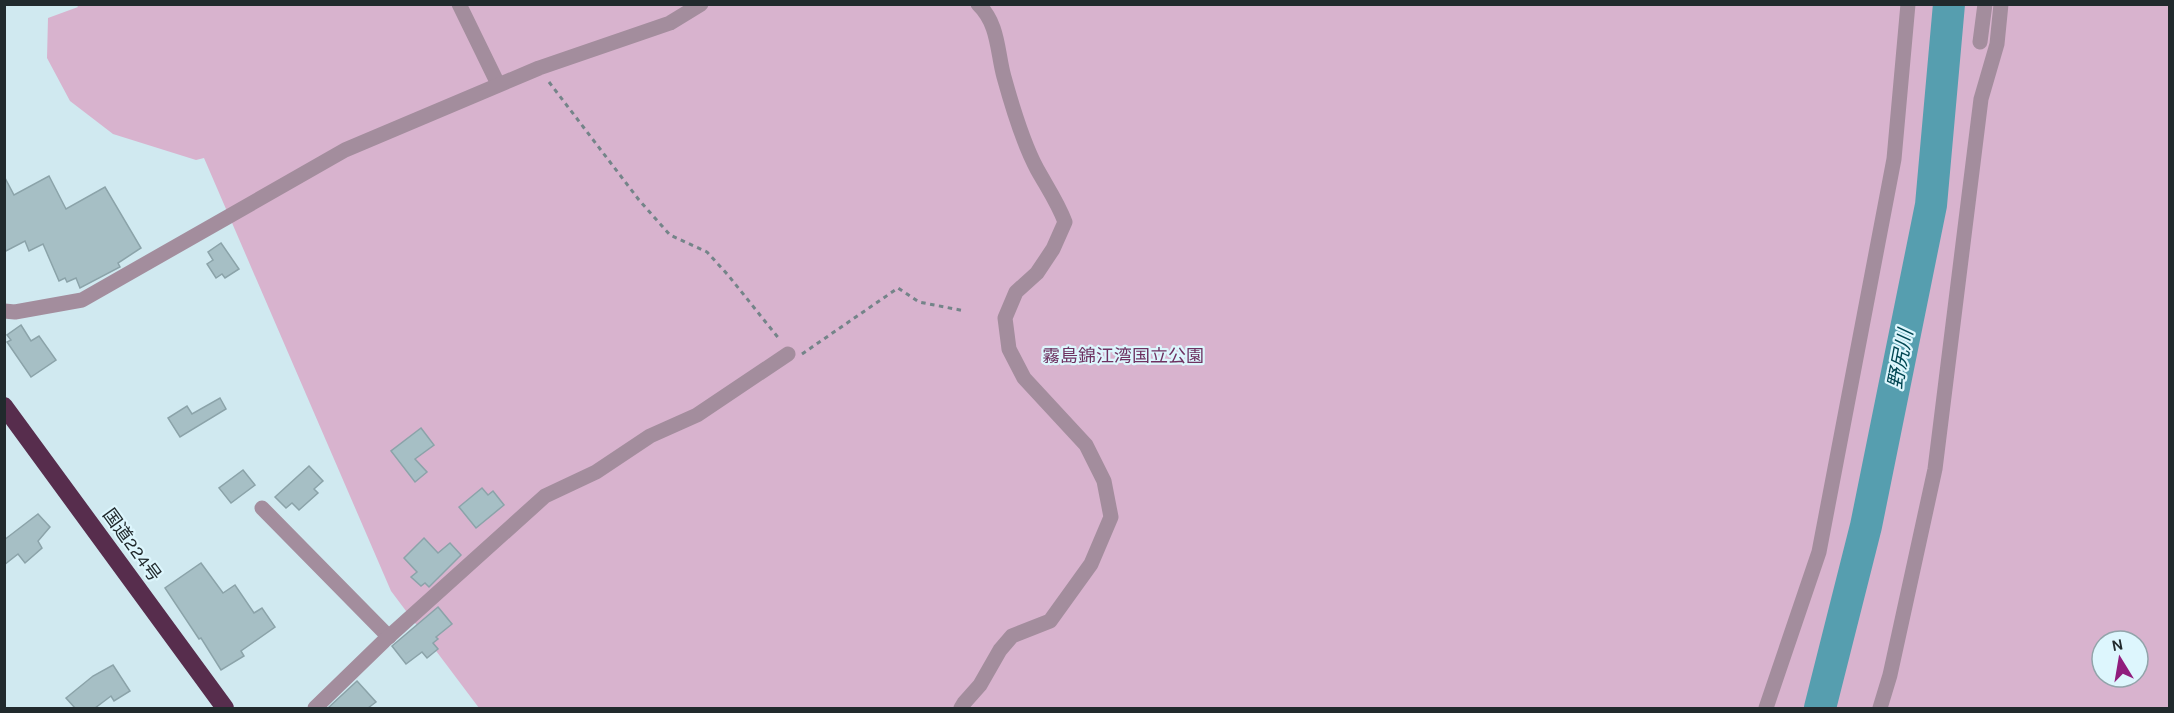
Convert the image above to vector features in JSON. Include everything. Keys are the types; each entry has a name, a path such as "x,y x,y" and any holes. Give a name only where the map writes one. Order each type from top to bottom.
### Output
{"highway":[{"name":"国道224号","path":"4,406 225,708"}],"lane":[{"path":"459,4 498,84"},
{"path":"4,311 15,312 82,300 345,150 498,84 670,23 701,4"},
{"path":"961,708 980,685 1000,650 1012,636 1050,621 1091,564 1112,517 1104,481 1086,445 1024,378 1009,349 1005,318 1016,292 1042,265 1053,249 1065,222 1027,146 1004,77 995,31 978,4"},
{"path":"1766,708 1819,552 1894,159 1908,4"},
{"path":"1980,42 1985,4"},
{"path":"1880,708 1890,675 1935,469 1981,99 1997,44 2001,4"},
{"path":"315,708 389,637 545,496 596,472 650,436 697,415 788,354"},
{"path":"262,508 389,637"}],"path":[{"path":"539,68 639,200 670,235 707,252 728,275 788,354 804,354 898,288 919,302 965,311"}],"green space":[{"name":"霧島錦江湾国立公園","path":"76,4 2169,5 2169,708 479,708 391,591 204,158 196,160 113,134 70,101 47,58 48,18 78,7"}],"building":[{"path":"4,176 14,195 49,176 66,209 105,187 141,248 118,263 120,267 80,288 76,278 67,282 65,278 59,281 43,244 29,251 25,241 4,252"},
{"path":"221,243 239,269 225,278 222,274 216,278 207,264 213,260 208,252"},
{"path":"21,325 31,341 39,336 56,360 31,377 7,342 11,340 7,335"},
{"path":"220,398 226,409 180,437 168,418 187,406 192,414"},
{"path":"421,428 434,445 415,459 427,472 415,482 391,451"},
{"path":"309,466 323,481 314,489 318,493 299,510 292,503 286,508 275,497"},
{"path":"243,470 255,485 231,503 219,488"},
{"path":"482,488 488,495 493,491 504,505 476,528 459,507"},
{"path":"38,514 50,527 38,541 42,548 25,563 18,554 4,565 4,540"},
{"path":"424,538 438,553 450,543 461,555 429,587 425,583 421,586 411,577 417,572 404,558"},
{"path":"201,563 223,593 235,585 254,613 262,608 275,627 241,651 244,656 221,670 165,588"},
{"path":"438,607 452,624 436,637 438,639 433,643 438,649 427,658 422,652 406,664 392,646"},
{"path":"113,665 130,691 114,701 111,696 95,708 75,708 66,698 93,676"},
{"path":"357,681 376,702 368,708 328,708"}],"waterway":[{"name":"野尻川","path":"1820,708 1866,526 1931,205 1949,4"}]}
